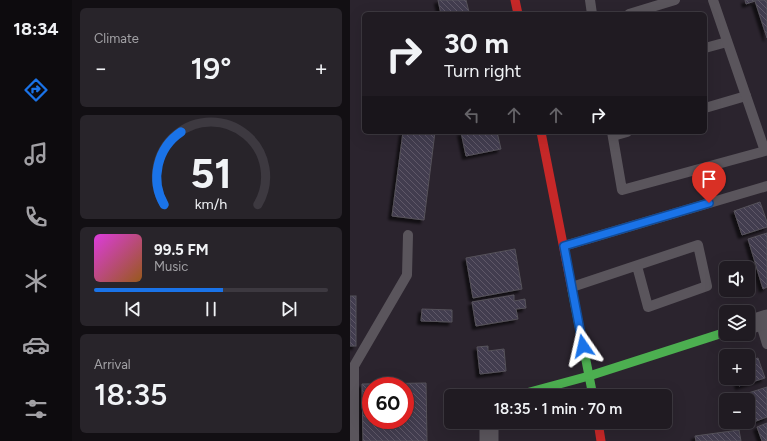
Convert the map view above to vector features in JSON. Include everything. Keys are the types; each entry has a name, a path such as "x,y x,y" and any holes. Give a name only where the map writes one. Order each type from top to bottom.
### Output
{"main road":[{"path":"515,0 518,12"},
{"path":"541,134 592,389"},
{"path":"541,389 589,376 719,334"},
{"path":"599,429 601,441"}],"street":[{"path":"489,429 489,441"}],"lane":[{"path":"590,0 592,12"},
{"path":"636,12 675,0"},
{"path":"613,134 622,190 765,151 713,0"},
{"path":"707,47 727,42"},
{"path":"707,107 746,96"},
{"path":"564,246 767,186"},
{"path":"354,441 354,366 407,275 408,234"},
{"path":"572,287 698,245 708,286 648,307 637,266"},
{"path":"758,322 767,344"}],"building":[{"path":"438,0 466,0 469,12 441,12"},
{"path":"745,0 767,0 767,38 755,1 746,4"},
{"path":"403,134 435,134 424,220 392,216"},
{"path":"461,134 497,134 501,149 466,156"},
{"path":"760,202 767,222 767,227 742,235 734,211"},
{"path":"767,233 767,287 763,289 755,261 748,239"},
{"path":"515,249 522,289 473,298 466,258"},
{"path":"514,295 514,301 525,299 526,308 516,309 518,319 476,326 472,302"},
{"path":"350,296 356,296 356,346 350,346"},
{"path":"422,309 452,310 452,322 421,321"},
{"path":"488,346 488,351 504,349 506,371 480,374 477,347"},
{"path":"758,358 765,378 755,381 755,359"},
{"path":"414,383 426,383 427,441 363,441 363,429 414,429"},
{"path":"767,387 767,417 755,422 755,393 748,393"},
{"path":"767,423 767,441 762,441 757,427"},
{"path":"739,430 741,441 696,441 695,436"}],"traffic: fast":[{"path":"572,290 592,389"},
{"path":"541,389 589,376 719,334"}],"traffic: jam":[{"path":"515,0 518,12"},
{"path":"541,134 572,290"},
{"path":"599,429 601,441"}],"route":[{"path":"583,346 564,246 709,203"}]}
